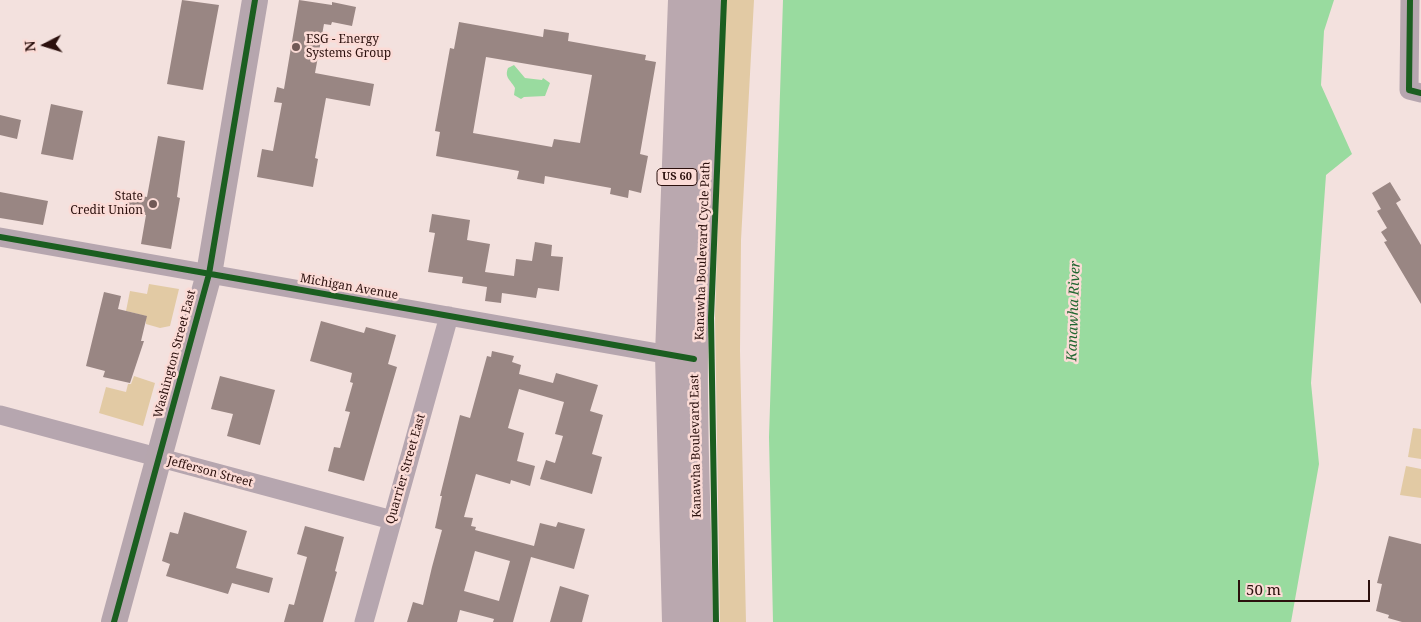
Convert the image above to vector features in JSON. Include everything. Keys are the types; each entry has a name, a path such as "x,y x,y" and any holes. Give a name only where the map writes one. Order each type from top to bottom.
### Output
{"main road":[{"name":"Kanawha Boulevard East","path":"676,622 682,357 682,0"},
{"name":"Kanawha Boulevard East","path":"699,622 682,357 696,263 706,119 708,0"}],"street":[{"name":"Washington Street East","path":"114,622 209,274 255,0"},
{"path":"1410,0 1415,92"},
{"name":"Michigan Avenue","path":"0,237 682,357"},
{"name":"Quarrier Street East","path":"364,622 449,316"},
{"name":"Jefferson Street","path":"0,415 392,520"},
{"path":"102,622 121,596"}],"shaded area":[{"path":"725,0 754,0 741,240 740,351 746,622 720,622 715,316"},
{"path":"149,284 179,289 170,326 160,328 146,324 146,316 126,311 130,291 147,294"},
{"path":"134,376 155,383 143,426 99,413 106,387 126,392 128,384 131,384"},
{"path":"1413,428 1421,429 1421,459 1408,457"},
{"path":"1406,466 1421,469 1421,498 1400,495"}],"water":[{"name":"Kanawha River","path":"783,0 1334,0 1324,31 1321,85 1352,154 1326,175 1311,383 1319,464 1291,622 773,622 769,437"},
{"path":"514,65 525,78 542,80 543,78 550,83 545,96 524,97 521,99 514,95 515,88 508,79 507,74 508,68"}],"building":[{"path":"182,0 219,5 203,90 167,84"},
{"path":"299,0 332,5 332,2 356,7 352,26 332,22 331,25 324,24 315,73 374,84 370,106 326,98 315,158 318,159 313,187 257,177 262,149 273,151 282,103 274,102 277,87 284,89"},
{"path":"459,22 543,37 544,29 569,33 568,41 646,55 645,60 656,62 640,154 648,156 641,193 629,190 628,198 610,194 611,188 545,176 544,184 517,179 519,171 436,156 440,132 435,131 450,48 454,49","holes":["486,57 592,75 580,143 554,139 552,147 473,133"]},
{"path":"51,104 83,111 73,160 41,154"},
{"path":"0,115 21,120 17,139 0,135"},
{"name":"State Credit Union","path":"158,136 185,141 177,197 180,198 171,249 141,244 146,215 126,211 129,194 147,197"},
{"path":"1390,182 1401,200 1396,203 1421,245 1421,304 1384,242 1387,241 1381,232 1387,228 1377,211 1381,209 1372,193"},
{"path":"0,192 48,201 43,225 0,218"},
{"path":"432,214 470,220 467,240 490,244 485,272 514,276 516,259 532,261 535,242 552,245 551,256 563,257 559,291 538,288 536,298 502,293 501,303 485,301 487,287 462,283 463,277 428,272 435,233 429,232"},
{"path":"104,292 121,296 118,309 147,316 141,341 144,341 130,383 103,377 105,371 86,366"},
{"path":"321,321 364,333 366,327 396,335 388,364 397,367 364,481 328,471 334,447 340,448 350,412 345,411 353,383 350,382 352,373 310,361"},
{"path":"492,351 514,356 512,362 521,365 519,374 553,383 556,373 598,385 590,411 603,415 592,454 602,457 592,494 540,479 546,460 555,463 563,436 555,434 564,402 519,389 508,428 524,433 517,461 535,466 530,486 511,480 510,484 476,474 464,517 473,518 471,526 476,527 475,530 534,546 540,523 556,527 558,522 585,529 574,569 531,557 513,622 493,622 494,619 460,610 457,622 407,622 413,602 423,605 442,530 435,528 442,496 440,496 460,415 470,418 487,356 491,357","holes":["475,551 510,561 499,601 464,591"]},
{"path":"220,376 275,390 260,445 227,436 233,414 211,409"},
{"path":"184,512 247,531 236,568 273,578 269,593 232,583 228,594 166,576 170,564 162,561 170,532 178,534"},
{"path":"305,526 344,537 335,571 337,572 323,622 284,622 289,604 294,605 307,557 297,554"},
{"path":"1389,536 1421,544 1421,622 1402,622 1388,618 1389,615 1376,611 1382,584 1377,583"},
{"path":"560,586 589,595 582,622 550,622"}],"cycle path":[{"path":"114,622 209,274 255,0"},
{"name":"Kanawha Boulevard Cycle Path","path":"716,622 711,318 724,0"},
{"path":"1410,0 1409,90 1421,93"},
{"path":"0,237 694,359"}],"place":[{"name":"ESG - Energy Systems Group","path":"296,47"},
{"name":"State Credit Union","path":"153,204"}]}
